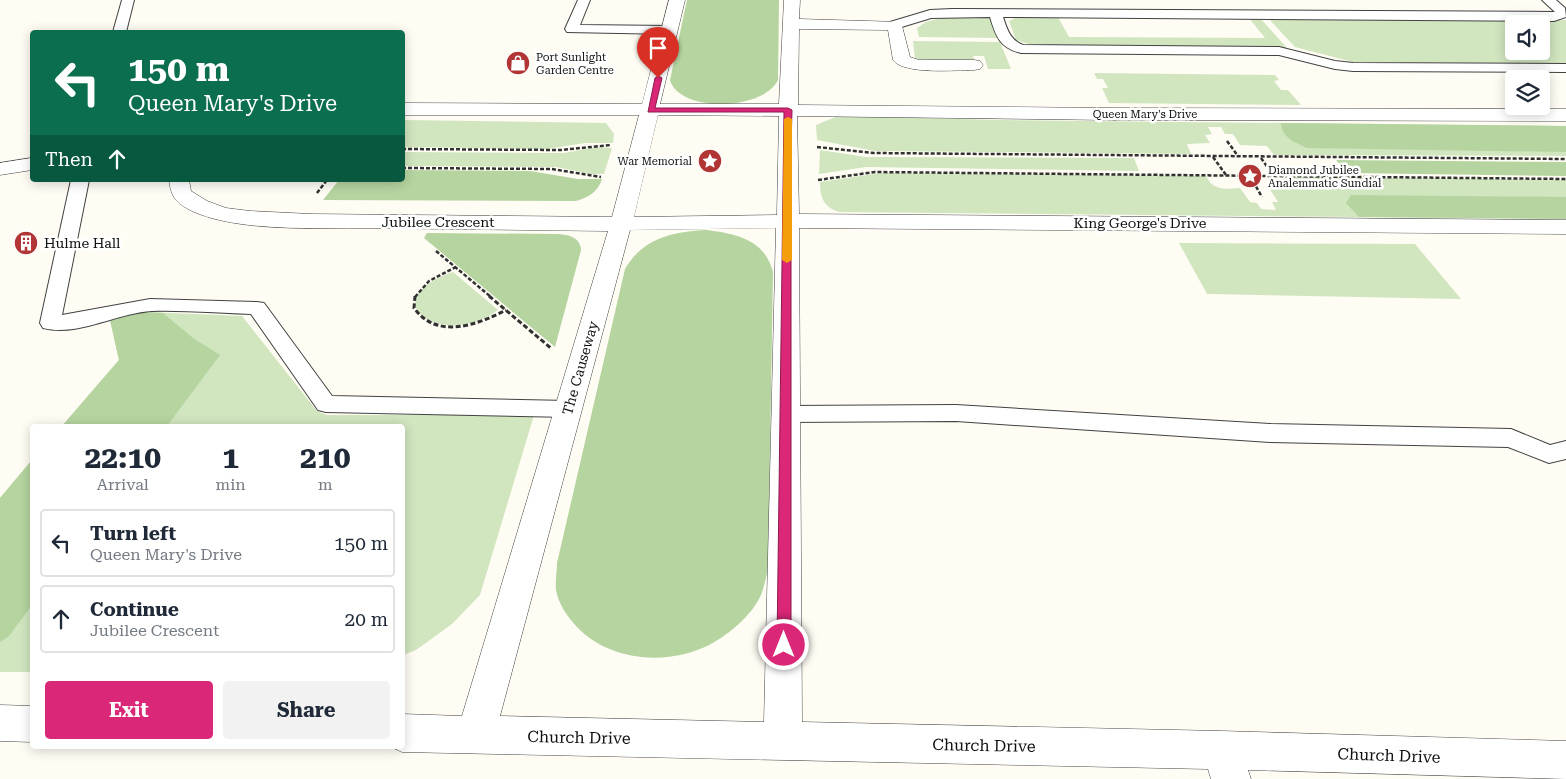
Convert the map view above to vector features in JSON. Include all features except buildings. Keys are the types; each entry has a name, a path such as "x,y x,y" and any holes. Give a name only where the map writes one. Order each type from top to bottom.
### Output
{"street":[{"name":"The Causeway","path":"476,734 621,224 677,0"},
{"path":"783,742 788,185 786,145 791,12 895,24 902,60 918,65 974,65"},
{"path":"405,109 650,111"},
{"name":"Queen Mary's Drive","path":"650,111 788,110 1109,114 1566,115"},
{"path":"0,170 30,164"},
{"name":"Jubilee Crescent","path":"180,182 181,194 199,206 223,214 250,218 311,221 621,224 714,222"},
{"name":"King George's Drive","path":"714,222 1566,227"},
{"path":"0,724 30,724"},
{"name":"Church Drive","path":"405,733 783,742 1226,765 1566,761"}],"lane":[{"path":"120,30 128,0"},
{"path":"584,0 572,29 670,30"},
{"path":"926,0 930,14"},
{"path":"895,24 930,14 995,13 1554,17 1562,14 1559,8 1548,0"},
{"path":"995,13 1001,32 1010,45 1024,55 1279,51 1335,65 1353,67 1566,68"},
{"path":"80,182 50,323 76,321 150,305 257,308 326,404 569,409"},
{"path":"786,414 956,413 1270,433 1512,438 1549,454 1566,450"}],"path":[{"path":"405,149 561,150 598,145 642,146"},
{"path":"786,145 874,153 1566,159"},
{"path":"1213,156 1226,175"},
{"path":"1260,157 1274,175"},
{"path":"405,168 552,169 588,176 633,177"},
{"path":"788,185 874,172 1566,179"},
{"path":"429,222 421,238 579,372"},
{"path":"456,267 434,277 422,286 414,296 412,306 416,316 426,323 440,327 458,328 476,325 492,319 506,310"}],"green space":[{"path":"687,0 779,0 778,80 770,90 757,97 740,102 722,104 705,103 689,99 677,91 670,80"},
{"path":"948,16 985,17 992,20 999,38 919,37 917,28 926,22"},
{"path":"1017,17 1058,17 1069,37 1265,38 1249,18 1260,18 1287,48 1032,45 1016,40 1009,21"},
{"path":"1268,18 1505,20 1505,60 1550,60 1550,20 1566,20 1566,64 1353,62 1295,47"},
{"path":"913,41 1000,42 1011,69 988,69 984,56 973,56 975,62 915,59"},
{"path":"1094,73 1275,75 1279,80 1274,81 1281,90 1288,90 1301,105 1109,103 1102,88 1108,88 1103,79 1097,79"},
{"path":"838,116 1001,120 1566,126 1566,156 1274,155 1267,146 1240,145 1233,134 1225,134 1221,127 1208,127 1212,134 1205,135 1210,143 1187,144 1191,154 875,151 817,140 816,125"},
{"path":"405,120 606,123 614,134 613,143 585,143 547,149 405,147"},
{"path":"1281,123 1566,126 1566,152 1307,148 1287,136"},
{"path":"598,147 612,148 604,174 591,174 556,167 405,166 405,152 564,153"},
{"path":"820,150 866,157 1134,158 1139,171 866,167 819,174"},
{"path":"1336,160 1566,162 1566,176 1347,173"},
{"path":"405,170 530,171 578,179 602,179 592,193 576,201 323,200 337,182 405,182"},
{"path":"880,173 1206,176 1216,187 1225,189 1240,188 1250,202 1257,203 1261,209 1276,210 1272,202 1278,202 1269,188 1294,187 1289,177 1566,180 1566,219 839,212 826,205 822,197 820,182"},
{"path":"1351,195 1566,197 1566,219 1359,217 1346,203"},
{"path":"706,230 738,236 756,245 769,261 773,272 768,569 762,592 753,608 736,627 716,641 681,655 643,657 624,654 606,648 590,638 569,618 557,595 557,563 625,269 640,250 660,239 670,235"},
{"path":"427,233 558,234 576,239 581,250 555,347 424,238"},
{"path":"1179,243 1415,244 1461,299 1207,294"},
{"path":"453,272 498,310 477,321 456,325 438,323 424,317 416,308 417,296 429,284"},
{"path":"147,312 242,316 317,411 327,415 534,415 480,595 452,624 416,650 405,654 405,424 64,424 119,360 110,320"},
{"path":"147,312 163,313 193,338 220,355 168,424 64,424 119,360 110,320"},
{"path":"30,462 30,672 0,672 0,498"},
{"path":"30,462 30,608 9,636 0,642 0,498"}],"slow traffic":[{"path":"787,260 788,185 786,145 788,119"}],"place":[{"name":"Port Sunlight Garden Centre","path":"518,63"},
{"name":"War Memorial","path":"710,161"},
{"name":"Diamond Jubilee Analemmatic Sundial","path":"1250,176"},
{"name":"Hulme Hall","path":"26,243"}],"route":[{"path":"658,78 650,111 788,110 786,145 788,185 784,645"}]}
